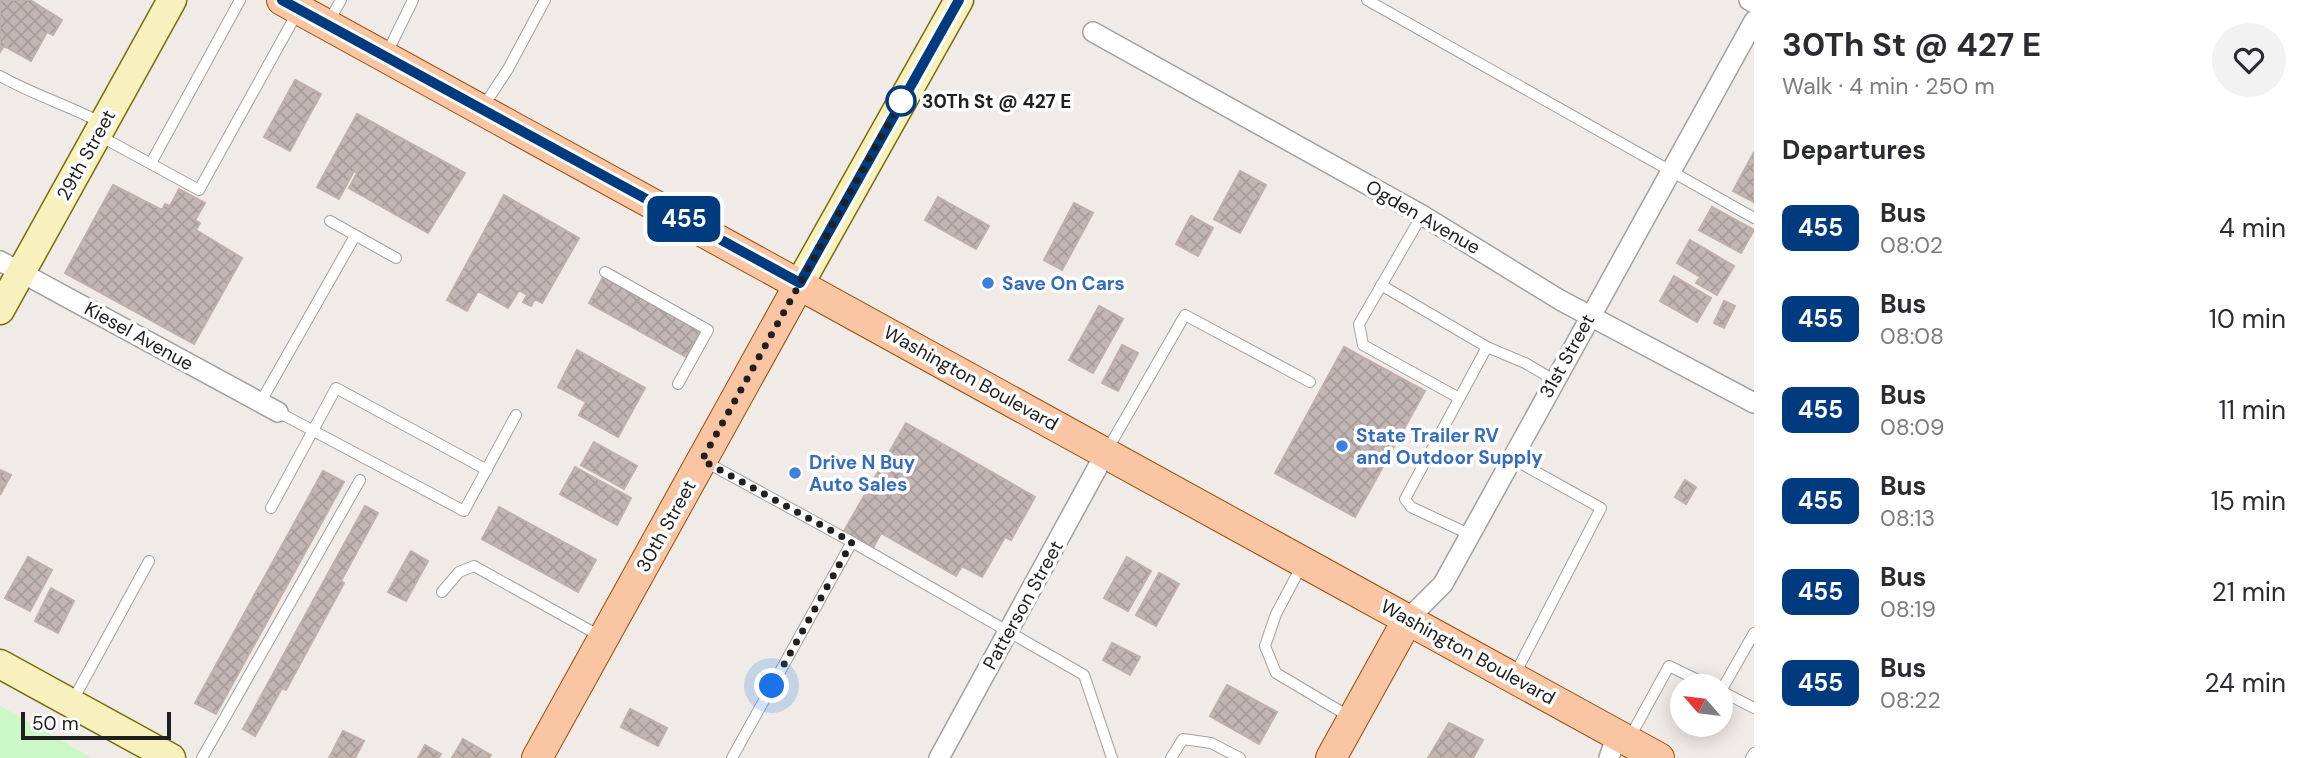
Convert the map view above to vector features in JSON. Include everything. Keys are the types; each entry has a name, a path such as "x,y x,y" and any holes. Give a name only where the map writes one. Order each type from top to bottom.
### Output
{"main road":[{"name":"Washington Boulevard","path":"290,4 334,12 385,57 1513,677 1618,744 1659,758"},
{"name":"30th Street","path":"537,758 800,283"},
{"name":"31st Street","path":"1331,758 1408,619"}],"street":[{"name":"29th Street","path":"0,310 11,267 100,130 172,0"},
{"path":"1749,0 1754,3"},
{"name":"30th Street","path":"800,283 953,2"},
{"name":"31st Street","path":"1408,619 1443,584 1510,458 1754,21"},
{"name":"Ogden Avenue","path":"1093,32 1422,215 1590,315 1754,403"},
{"name":"Kiesel Avenue","path":"11,267 278,412"},
{"name":"Patterson Street","path":"939,758 1106,452"},
{"path":"0,664 171,758"}],"lane":[{"path":"151,163 240,0"},
{"path":"385,57 412,0"},
{"path":"482,108 508,69 544,0"},
{"path":"1367,0 1754,218"},
{"path":"0,76 100,130 199,190 290,4"},
{"path":"1422,215 1359,324 1363,345 1459,398"},
{"path":"330,221 396,258"},
{"path":"260,403 355,236"},
{"path":"605,272 708,330 678,384"},
{"path":"1381,285 1487,347 1516,358 1554,380"},
{"path":"1106,452 1185,315 1310,382"},
{"path":"1471,535 1411,507 1405,499 1487,347"},
{"path":"271,508 336,388 486,470"},
{"path":"278,412 464,511 516,415"},
{"path":"1510,458 1601,508 1513,677"},
{"path":"702,460 852,542 1084,675 1112,758"},
{"path":"202,758 360,480"},
{"path":"732,758 852,542"},
{"path":"71,703 149,561"},
{"path":"1303,561 1276,614 1265,646 1276,673 1352,718"},
{"path":"442,592 459,572 474,566 604,638"},
{"path":"1730,674 1754,633"},
{"path":"1618,744 1669,666 1685,674"},
{"path":"1733,698 1754,708"},
{"path":"1171,758 1183,739 1211,743 1240,758"},
{"path":"1751,758 1754,753"}],"green space":[{"path":"0,706 92,758 0,758"}],"building":[{"path":"0,0 30,0 62,20 53,35 47,32 31,61 4,46 0,52"},
{"path":"295,80 321,94 290,151 264,137"},
{"path":"357,114 465,173 428,233 349,188 357,173 354,171 339,199 317,187"},
{"path":"1754,152 1754,202 1733,191"},
{"path":"1240,171 1266,185 1240,233 1214,219"},
{"path":"113,185 162,210 165,204 170,206 179,189 205,203 195,220 200,223 196,230 242,258 194,344 65,273"},
{"path":"504,195 579,238 542,303 535,299 531,306 523,302 527,295 519,290 508,308 478,291 467,311 447,300"},
{"path":"938,197 989,226 976,249 925,220"},
{"path":"1074,203 1093,213 1062,270 1044,260"},
{"path":"1712,207 1754,230 1741,253 1699,230"},
{"path":"1191,216 1213,228 1198,256 1176,244"},
{"path":"1690,240 1734,266 1717,295 1696,283 1700,277 1677,263"},
{"path":"1674,276 1711,298 1697,322 1660,301"},
{"path":"603,277 700,331 686,357 589,303"},
{"path":"1724,301 1735,306 1724,328 1714,323"},
{"path":"1099,306 1123,319 1093,373 1069,360"},
{"path":"1122,345 1138,353 1118,391 1102,383"},
{"name":"State Trailer RV and Outdoor Supply","path":"1344,347 1425,391 1355,517 1275,473"},
{"path":"577,350 645,388 618,437 579,415 586,402 558,387"},
{"path":"906,423 1035,497 1011,540 1005,537 982,577 962,566 956,576 881,533 873,548 844,531"},
{"path":"594,442 637,466 624,489 581,465"},
{"path":"575,467 631,498 617,525 560,494"},
{"path":"0,470 11,475 0,495"},
{"path":"323,471 344,482 216,714 195,703"},
{"path":"1685,480 1696,487 1686,504 1675,497"},
{"path":"365,506 378,513 341,581 344,583 286,690 282,688 255,736 243,729"},
{"path":"499,507 596,560 578,592 482,539"},
{"path":"411,551 428,561 406,601 388,592"},
{"path":"28,557 52,570 30,611 5,598"},
{"path":"1127,557 1151,571 1128,611 1104,598"},
{"path":"1159,573 1179,584 1156,626 1136,615"},
{"path":"51,588 74,601 58,633 35,621"},
{"path":"1112,643 1140,657 1130,675 1103,660"},
{"path":"1227,685 1277,712 1259,744 1210,716"},
{"path":"630,709 667,728 658,746 621,727"},
{"path":"1449,723 1483,740 1473,758 1428,758"},
{"path":"343,731 364,741 355,758 329,758"},
{"path":"463,739 491,755 489,758 452,758"},
{"path":"425,745 441,754 438,758 418,758"}],"bus line":[{"name":"455","path":"282,0 800,283 959,0"}],"place":[{"name":"30Th St @ 427 E","path":"901,101"},
{"name":"Save On Cars","path":"988,283"},
{"name":"State Trailer RV and Outdoor Supply","path":"1342,446"},
{"name":"Drive N Buy Auto Sales","path":"795,473"}],"route":[{"path":"772,686 852,542 702,460 901,101"}]}
